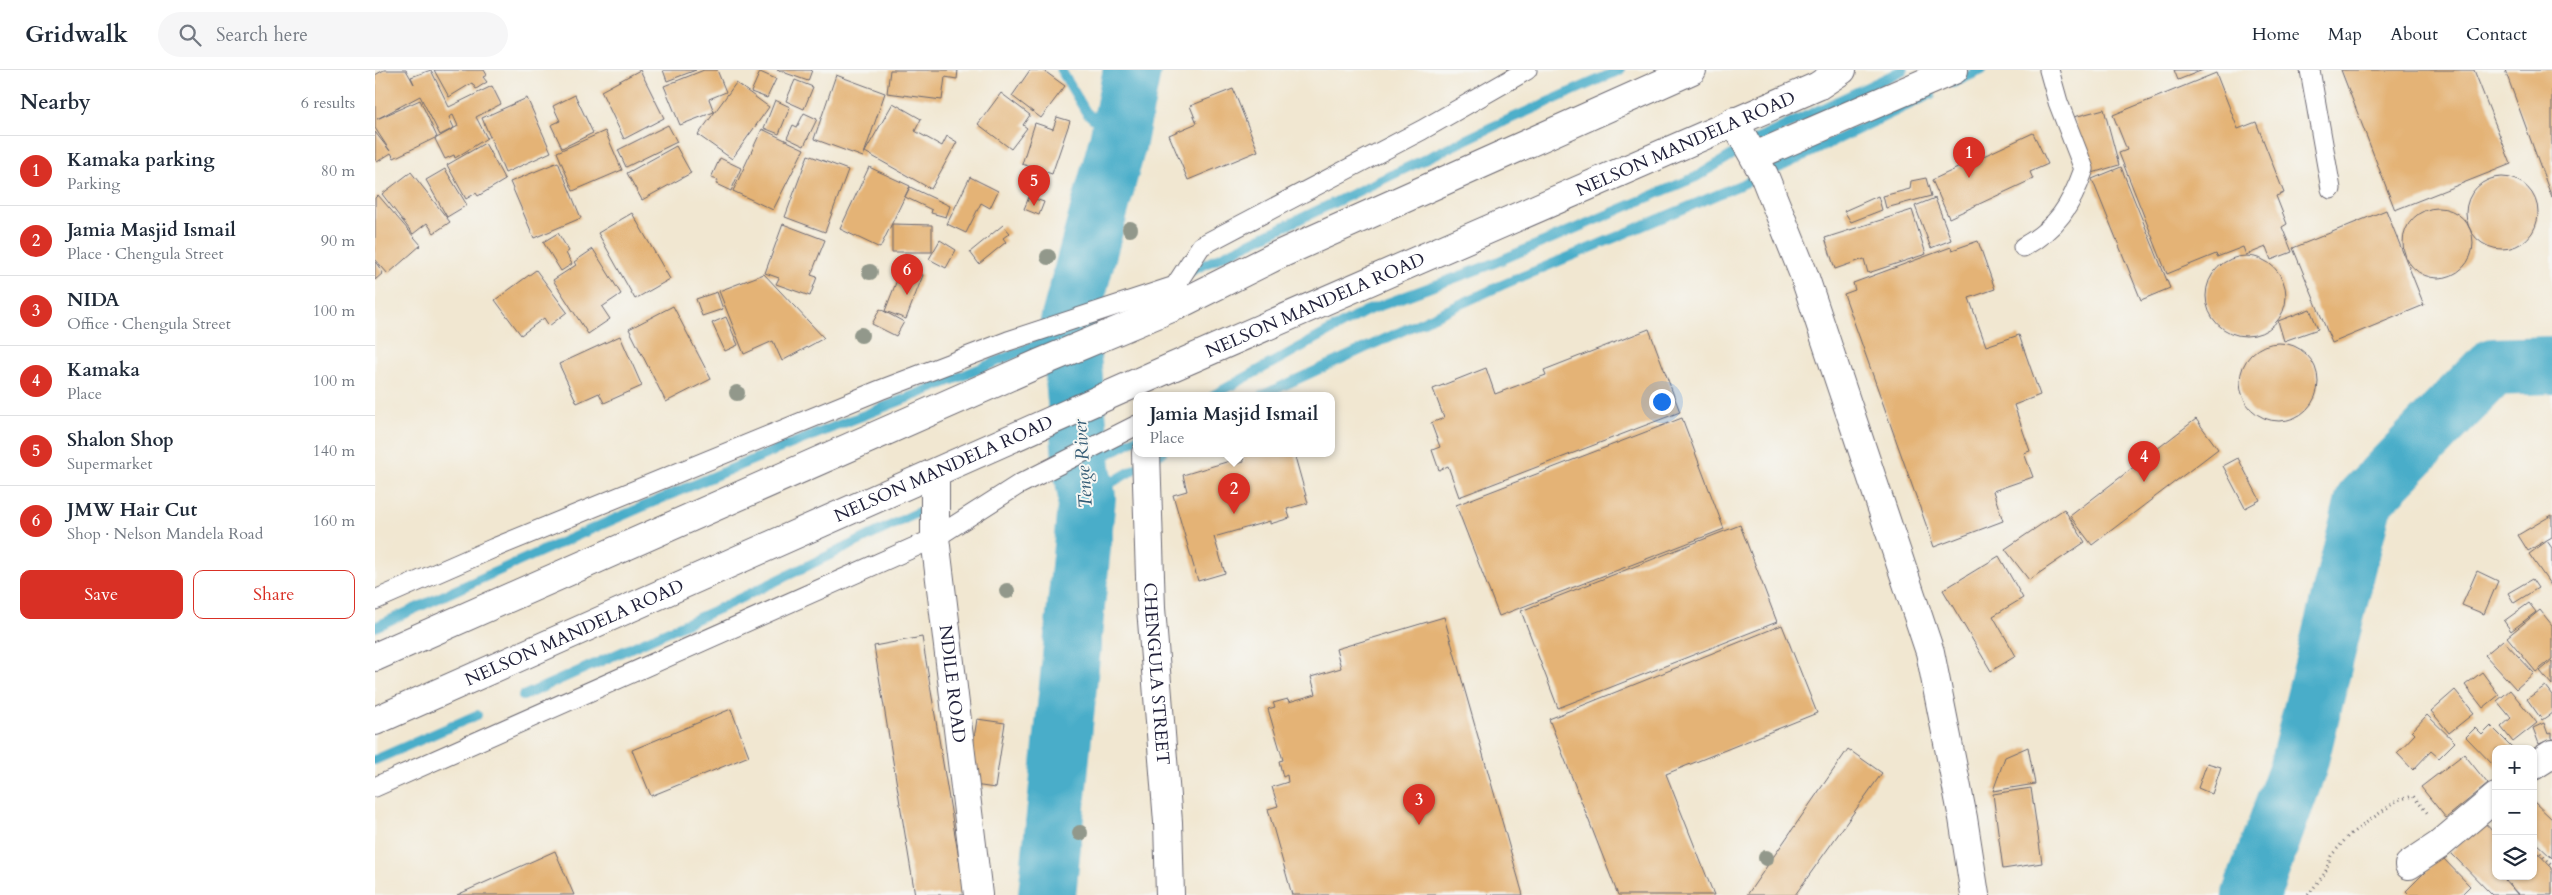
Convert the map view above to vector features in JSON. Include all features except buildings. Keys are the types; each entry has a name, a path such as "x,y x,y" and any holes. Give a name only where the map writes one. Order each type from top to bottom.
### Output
{"main road":[{"path":"375,657 1040,363 1175,296 1276,256 1692,70"},
{"name":"NELSON MANDELA ROAD","path":"1134,392 1734,121 1818,86 1842,70"},
{"path":"1755,156 1954,70"},
{"path":"1734,121 1755,156 1804,275 1930,652 1963,818 1975,895"},
{"name":"NELSON MANDELA ROAD","path":"375,721 1007,441 1133,392"},
{"name":"CHENGULA STREET","path":"1146,457 1151,608 1168,822 1170,895"},
{"name":"NDILE ROAD","path":"935,474 935,538 977,895"},
{"path":"2537,763 2552,754"},
{"path":"2409,865 2439,845 2492,800"}],"lane":[{"path":"375,600 494,548 880,390 1049,327 1175,296 1201,246 1423,130 1527,70"},
{"path":"2023,247 2042,236 2063,213 2075,195 2084,169 2058,102 2049,70"},
{"path":"2310,70 2331,190"},
{"path":"375,787 935,538 1018,485 1133,427"},
{"path":"1168,822 1178,895"}],"path":[{"path":"2308,895 2325,873 2331,856 2349,835 2398,800 2413,796 2427,814 2435,818"},
{"path":"2537,850 2552,865"}],"waterway":[{"path":"1061,70 1086,112 1118,141"},
{"name":"Tenge River","path":"1047,895 1087,497 1082,468 1069,322 1118,141 1132,70"},
{"path":"1187,273 1492,127 1620,70"},
{"path":"1219,392 1366,311 1487,266 1696,177 1760,138 1903,70"},
{"path":"1953,83 1982,70"},
{"path":"1270,392 1502,285 1764,175 1931,94"},
{"path":"375,627 673,494 774,451 958,378 1068,330"},
{"path":"2251,895 2298,767 2364,500 2493,367 2552,365"},
{"path":"1082,468 1133,440"},
{"path":"1087,497 1155,457"},
{"path":"523,696 718,609 919,512"},
{"path":"375,760 477,715"}],"place":[{"name":"Kamaka parking","path":"1969,178"},
{"name":"Shalon Shop","path":"1034,206"},
{"name":"JMW Hair Cut","path":"907,295"},
{"name":"Kamaka","path":"2144,482"},
{"name":"Jamia Masjid Ismail","path":"1234,514"},
{"name":"NIDA","path":"1419,825"}]}
